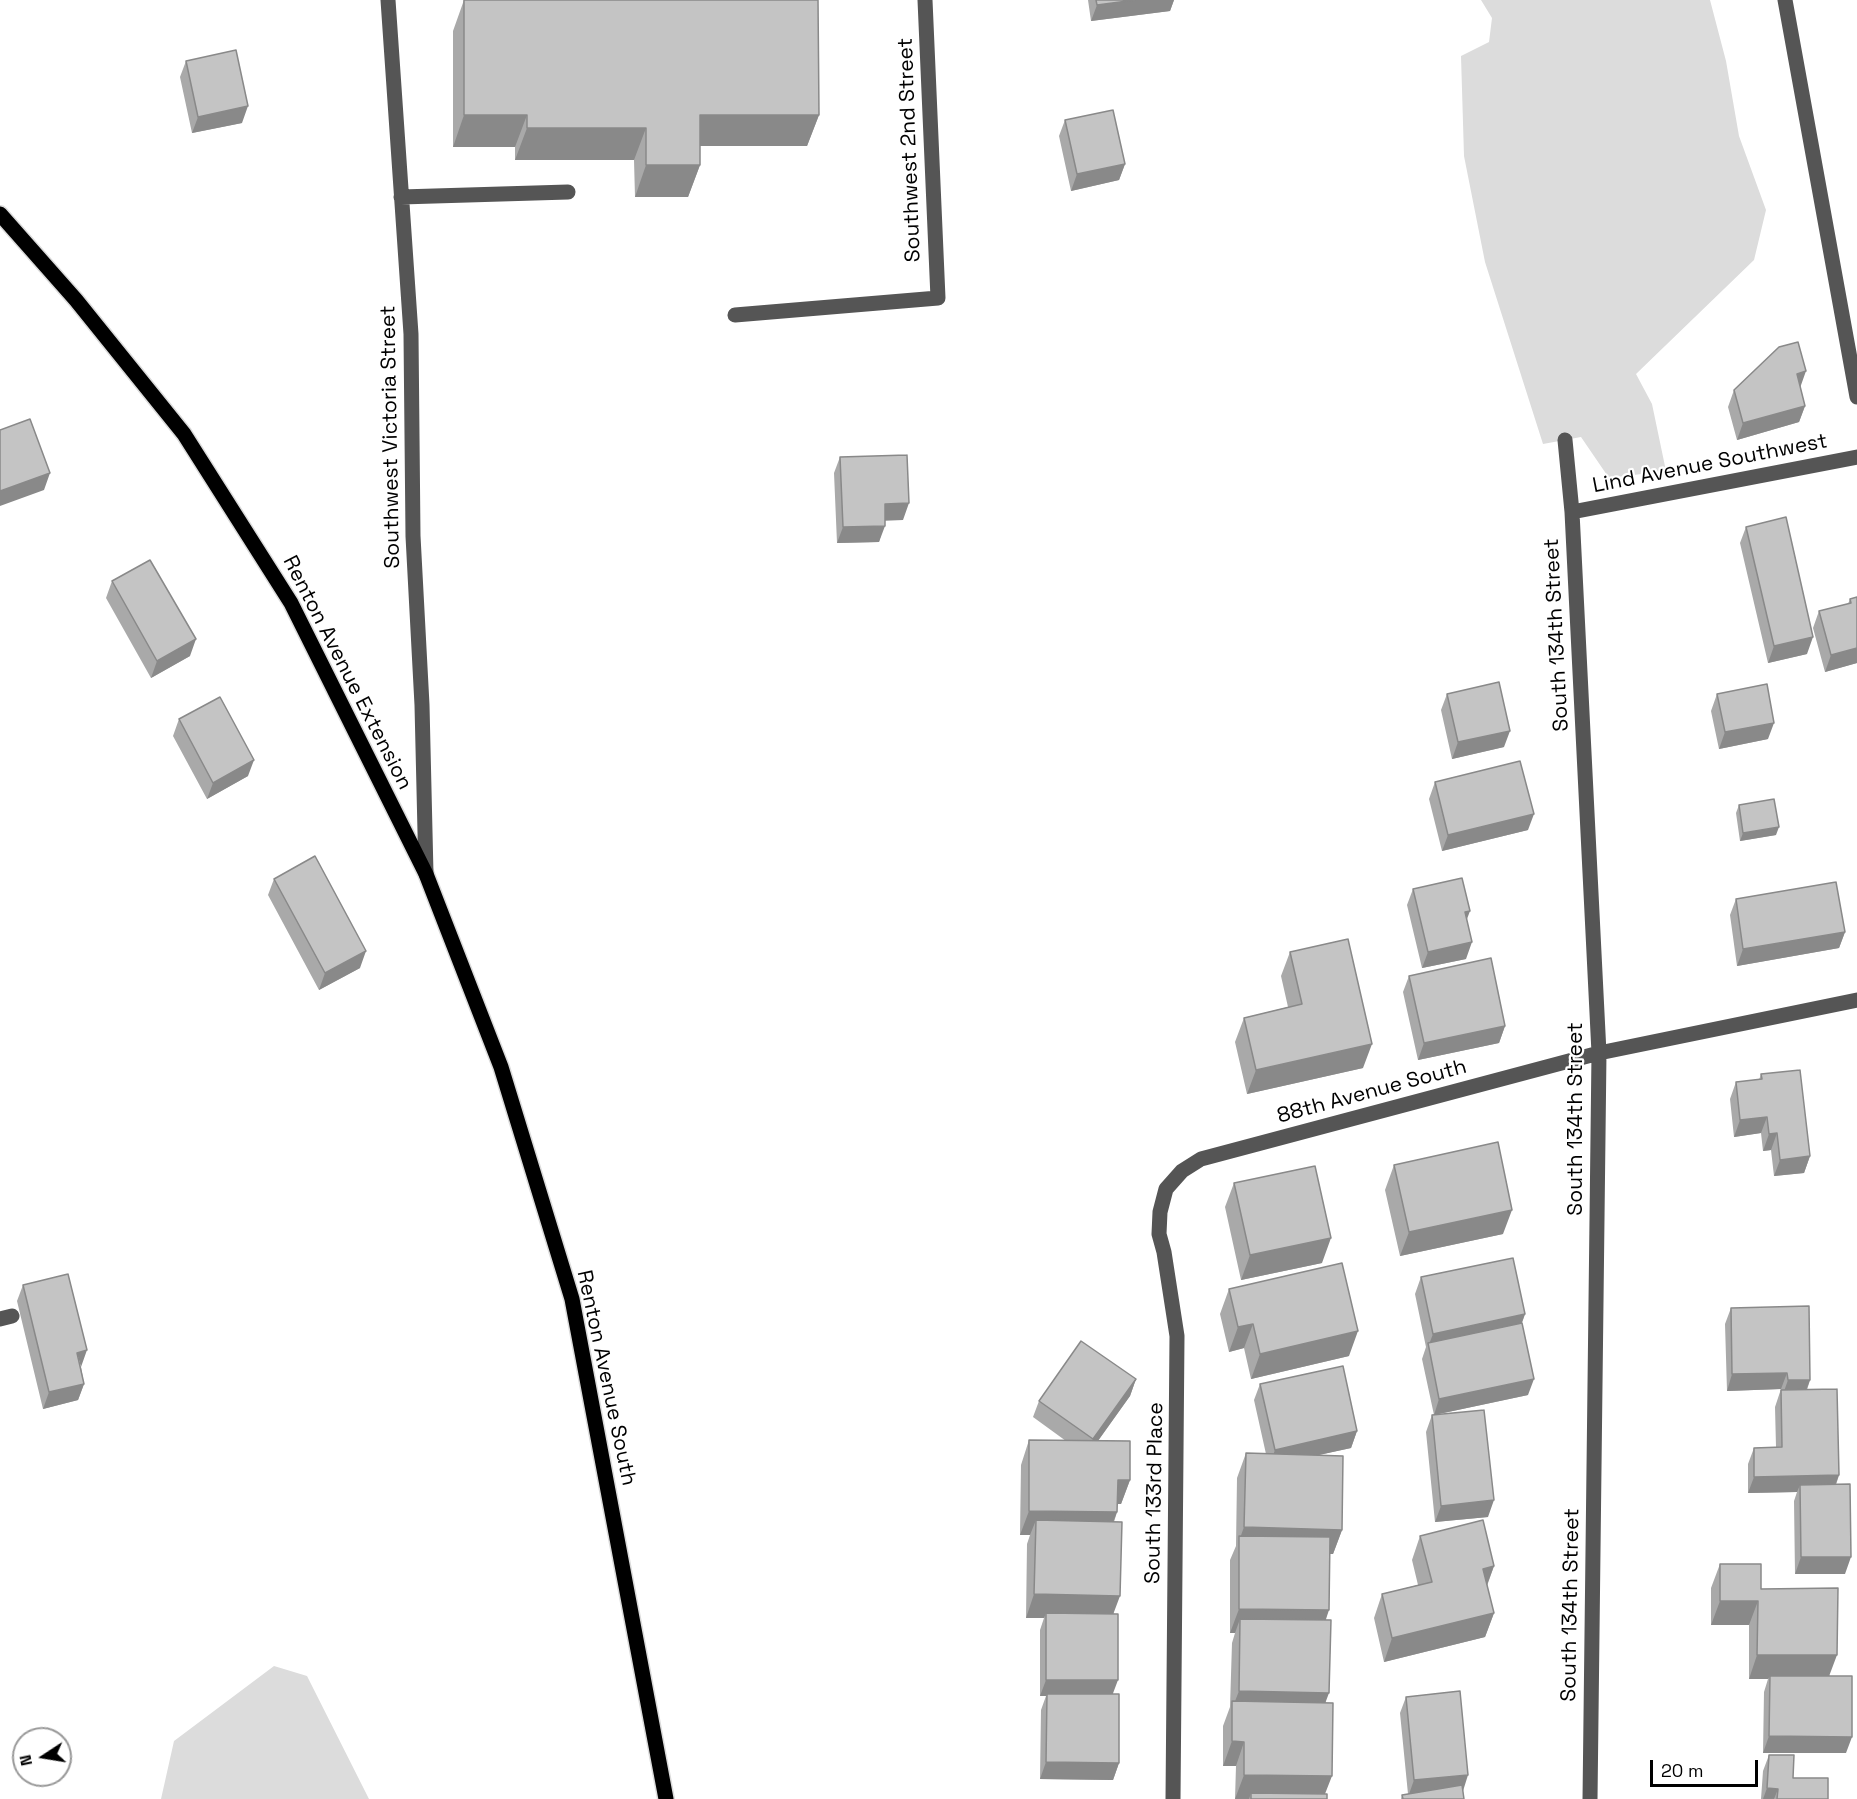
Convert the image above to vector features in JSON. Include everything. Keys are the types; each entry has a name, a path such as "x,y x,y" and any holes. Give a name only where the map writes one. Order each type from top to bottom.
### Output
{"main road":[{"name":"Renton Avenue Extension","path":"0,214 76,300 184,434 291,603 426,874"},
{"name":"Renton Avenue South","path":"426,874 501,1067 572,1299 666,1799"}],"street":[{"name":"Southwest Victoria Street","path":"388,0 411,334 413,536 419,684 422,705 426,874"},
{"name":"Southwest 2nd Street","path":"735,315 938,298 925,0"},
{"path":"1785,0 1857,397"},
{"path":"401,197 568,192"},
{"name":"South 134th Street","path":"1565,441 1572,512 1599,1053 1590,1799"},
{"name":"Lind Avenue Southwest","path":"1572,512 1857,457"},
{"name":"88th Avenue South","path":"1166,1189 1182,1171 1201,1159 1599,1053 1857,1000"},
{"name":"South 133rd Place","path":"1166,1189 1160,1212 1159,1234 1177,1336 1173,1799"}],"shaded area":[{"path":"1481,0 1710,0 1726,61 1739,136 1766,210 1754,260 1636,374 1652,404 1666,471 1609,478 1581,437 1543,444 1485,262 1464,156 1461,56 1489,42 1492,18"},
{"path":"274,1666 307,1676 369,1799 161,1799 174,1741"}],"building":[{"path":"464,0 818,0 819,115 700,115 700,165 646,165 646,128 527,128 527,115 464,115"},
{"path":"1096,0 1135,0 1097,5"},
{"path":"236,50 248,106 198,117 186,61"},
{"path":"1113,110 1125,164 1077,174 1065,120"},
{"path":"1798,342 1806,371 1797,374 1805,406 1743,423 1734,390 1779,347"},
{"path":"30,419 50,473 0,491 0,430"},
{"path":"907,455 909,503 885,504 885,526 843,527 840,457"},
{"path":"1786,517 1813,637 1774,646 1746,527"},
{"path":"150,560 196,639 157,661 112,581"},
{"path":"1857,597 1857,648 1831,655 1819,611 1851,603 1850,599"},
{"path":"1499,682 1510,731 1458,742 1447,694"},
{"path":"1767,684 1774,723 1725,732 1717,694"},
{"path":"220,697 254,760 213,783 179,719"},
{"path":"1520,761 1534,814 1448,835 1435,782"},
{"path":"1774,799 1779,827 1743,833 1739,805"},
{"path":"315,856 366,951 325,973 274,879"},
{"path":"1462,878 1470,911 1465,912 1472,942 1428,952 1413,889"},
{"path":"1836,882 1845,932 1743,949 1736,899"},
{"path":"1348,939 1372,1044 1256,1070 1244,1018 1302,1004 1290,952"},
{"path":"1491,958 1505,1026 1424,1043 1409,976"},
{"path":"1800,1070 1810,1156 1780,1160 1777,1133 1769,1134 1767,1117 1740,1120 1736,1082 1762,1079 1761,1074"},
{"path":"1498,1142 1512,1210 1409,1232 1394,1165"},
{"path":"1315,1166 1331,1238 1250,1255 1234,1183"},
{"path":"1513,1258 1525,1314 1433,1334 1421,1277"},
{"path":"1342,1263 1358,1331 1260,1354 1253,1324 1238,1327 1229,1289"},
{"path":"68,1274 87,1350 77,1353 84,1384 49,1392 23,1285"},
{"path":"1809,1306 1810,1380 1788,1380 1787,1373 1732,1374 1731,1308"},
{"path":"1522,1323 1534,1379 1439,1399 1428,1343"},
{"path":"1081,1341 1136,1379 1093,1439 1039,1401"},
{"path":"1343,1366 1357,1431 1275,1450 1260,1384"},
{"path":"1837,1389 1839,1475 1754,1477 1754,1448 1782,1447 1781,1390"},
{"path":"1484,1410 1494,1500 1441,1506 1432,1415"},
{"path":"1029,1440 1130,1441 1130,1480 1118,1480 1117,1512 1029,1511"},
{"path":"1246,1453 1343,1456 1342,1530 1244,1527"},
{"path":"1850,1484 1851,1557 1801,1557 1800,1485"},
{"path":"1036,1520 1122,1522 1120,1596 1034,1594"},
{"path":"1483,1520 1494,1566 1483,1569 1494,1613 1392,1638 1382,1594 1432,1582 1420,1536"},
{"path":"1239,1536 1330,1537 1329,1610 1239,1609"},
{"path":"1720,1564 1761,1564 1761,1589 1838,1588 1837,1655 1757,1655 1758,1601 1720,1601"},
{"path":"1046,1613 1118,1614 1118,1680 1046,1680"},
{"path":"1240,1619 1331,1620 1329,1693 1239,1691"},
{"path":"1770,1676 1852,1676 1852,1737 1769,1736"},
{"path":"1460,1691 1468,1775 1414,1780 1406,1697"},
{"path":"1047,1694 1119,1694 1119,1763 1046,1762"},
{"path":"1232,1701 1333,1703 1332,1776 1244,1775 1244,1742 1232,1741"},
{"path":"1769,1755 1794,1755 1793,1778 1828,1778 1828,1799 1777,1799 1778,1789 1767,1788"},
{"path":"1462,1785 1464,1799 1403,1799 1402,1795"},
{"path":"1251,1793 1327,1794 1327,1799 1251,1799"}]}
